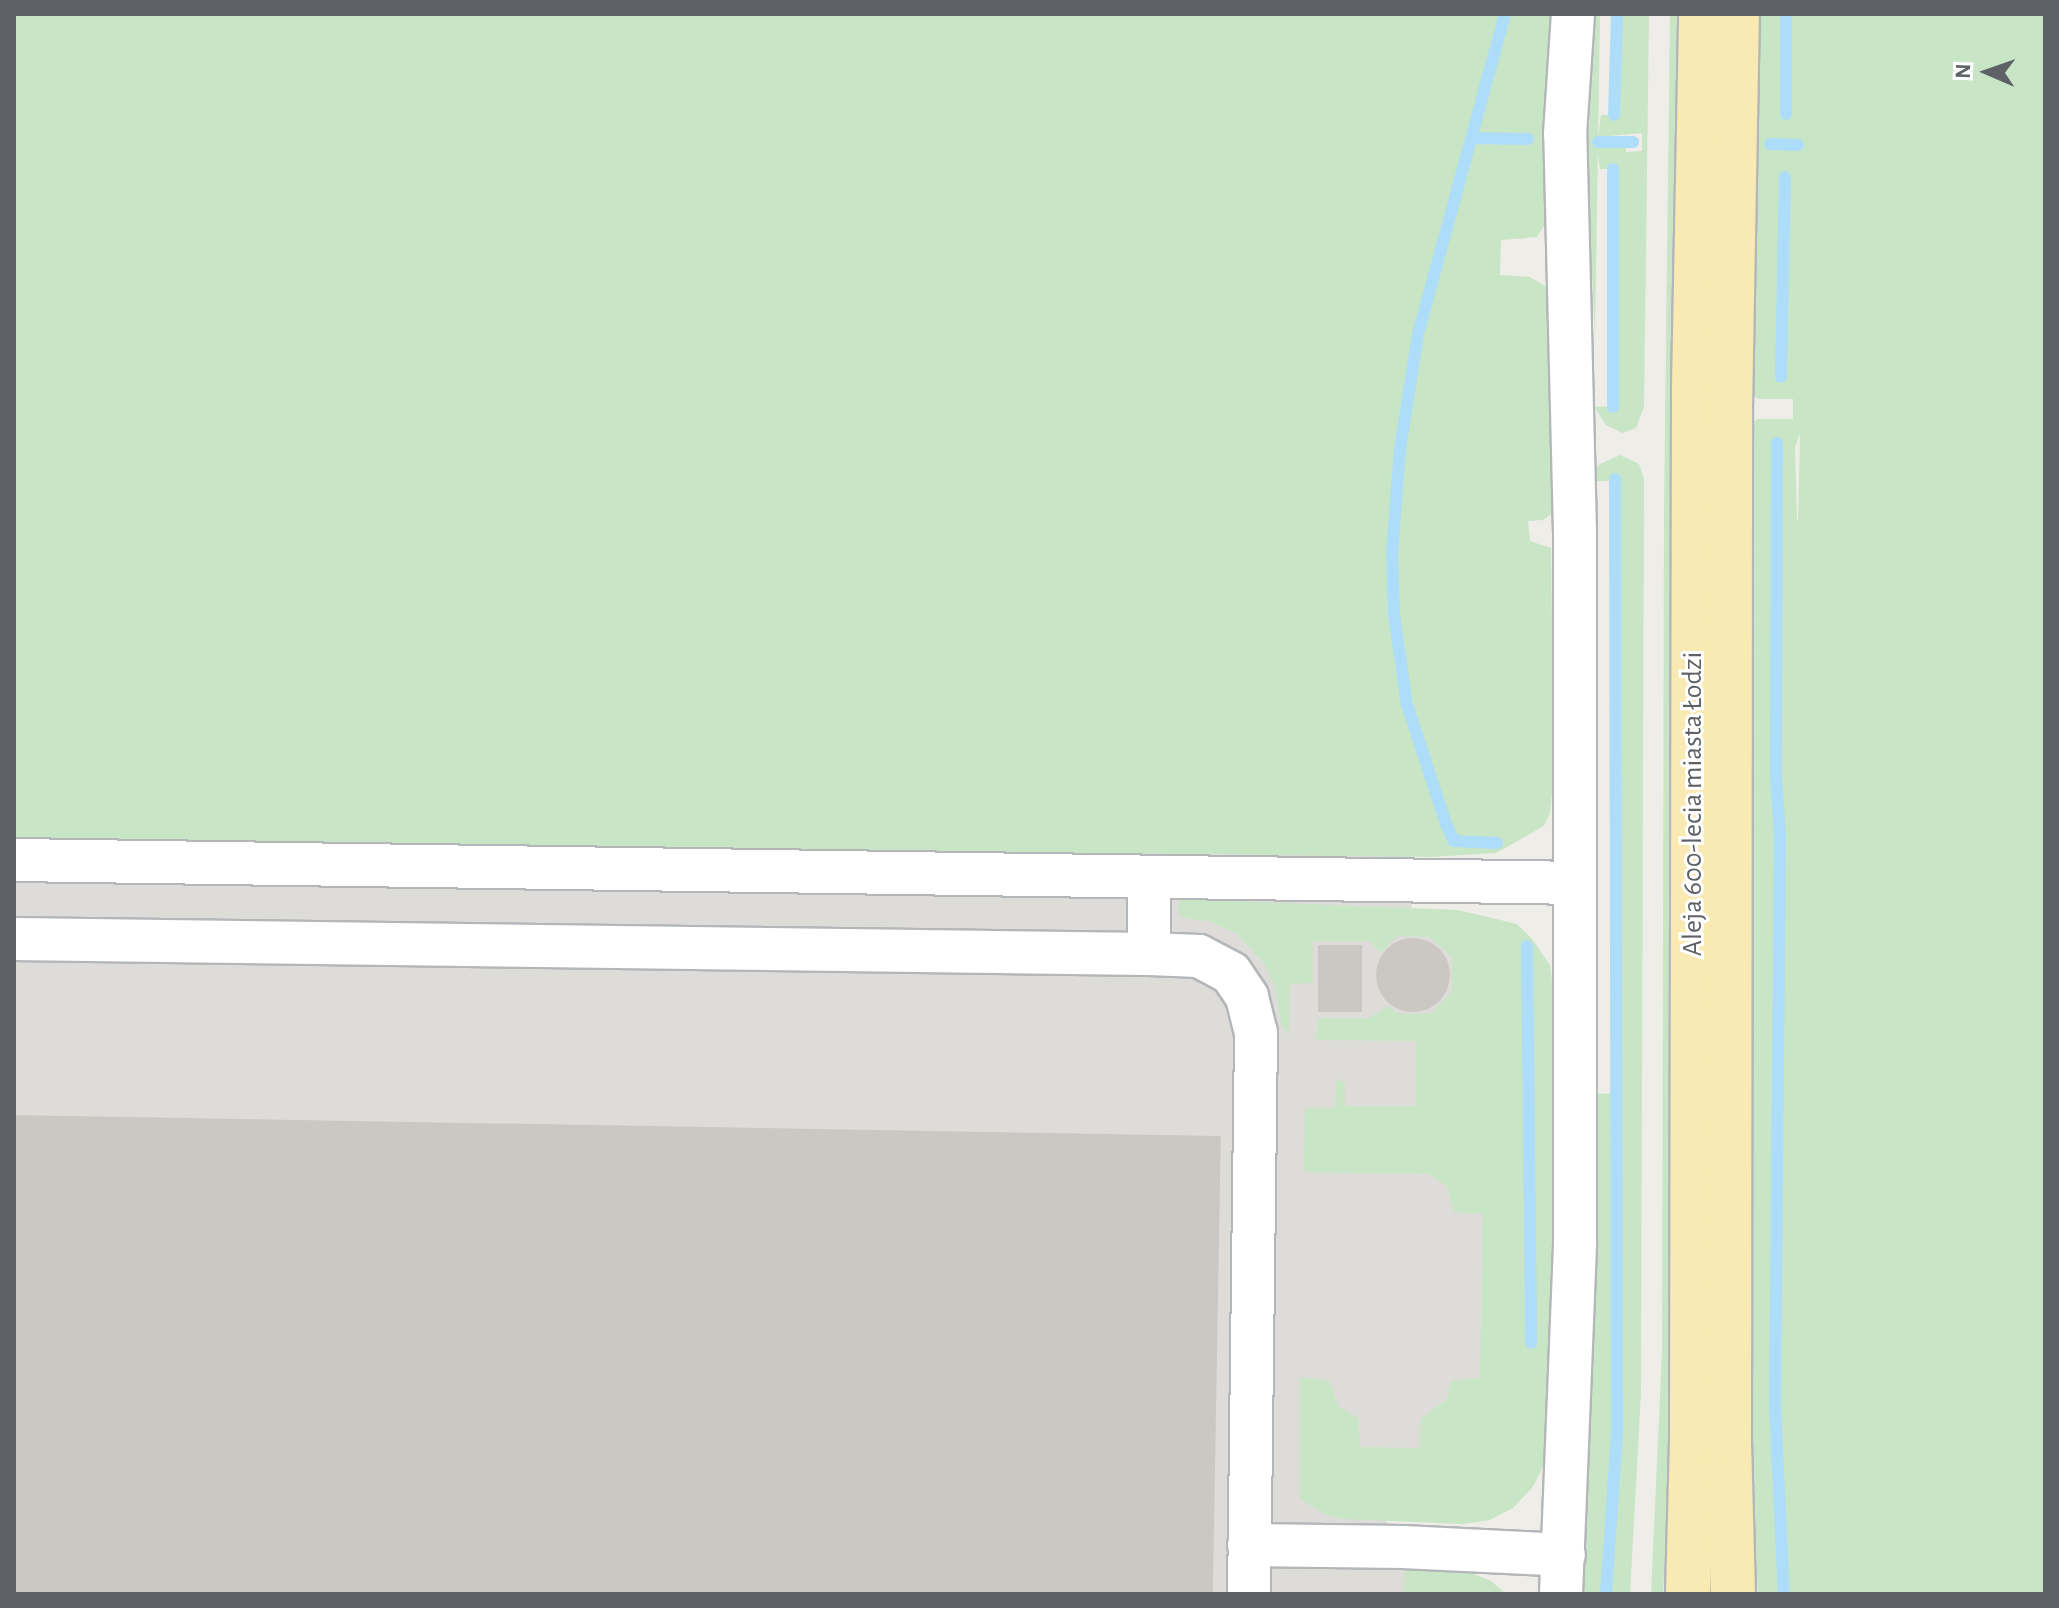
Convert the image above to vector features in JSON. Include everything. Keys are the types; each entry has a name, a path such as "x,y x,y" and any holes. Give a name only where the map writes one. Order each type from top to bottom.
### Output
{"main road":[{"name":"Aleja 600-lecia miasta Łodzi","path":"1688,1594 1692,1442 1694,387 1701,14"},
{"name":"Aleja 600-lecia miasta Łodzi","path":"1733,1594 1729,1442 1730,409 1737,14"}],"street":[{"path":"1249,1545 1418,1547 1562,1575 1574,1306 1573,413 1565,134 1573,14"},
{"path":"14,860 1575,883"},
{"path":"1149,877 1149,954"},
{"path":"14,939 1199,956 1231,973 1247,997 1256,1033 1249,1594"}],"shaded area":[{"path":"14,814 1414,830 1411,924 1507,930 1542,1407 1387,1521 1387,1569 1407,1570 1406,1594 14,1594"}],"green space":[{"path":"14,14 1551,14 1543,117 1545,224 1537,237 1501,240 1500,275 1530,277 1548,288 1552,369 1551,514 1543,520 1528,521 1530,541 1551,548 1554,774 1550,813 1544,826 1496,853 1431,857 14,840"},
{"path":"1595,14 1600,14 1595,337 1587,169"},
{"path":"1621,14 1649,14 1644,407 1636,428 1623,433 1606,425 1594,407 1617,406 1616,169 1600,169 1597,147 1626,147 1626,152 1642,151 1642,133 1598,137 1601,115 1618,115"},
{"path":"1670,14 1682,14 1672,1441 1663,1594 1651,1594 1662,1352 1664,514"},
{"path":"1752,14 2045,14 2045,1594 1758,1594 1748,1460 1748,429 1757,419 1793,419 1793,399 1758,399 1747,389","holes":["1800,434 1798,521 1795,447"]},
{"path":"1620,455 1639,464 1644,479 1641,1393 1630,1594 1580,1594 1587,1480 1594,1094 1620,1093 1617,481 1594,481 1598,465"},
{"path":"1183,899 1458,910 1517,924 1550,965 1555,1005 1550,1442 1543,1467 1532,1488 1513,1508 1490,1520 1463,1524 1343,1519 1326,1515 1300,1499 1300,1377 1329,1381 1338,1406 1358,1418 1360,1447 1420,1448 1421,1418 1446,1400 1451,1381 1480,1378 1483,1214 1454,1212 1447,1186 1428,1174 1304,1172 1305,1108 1335,1108 1337,1079 1345,1083 1345,1106 1416,1106 1416,1041 1316,1040 1318,1018 1369,1018 1389,1006 1397,1014 1430,1014 1452,992 1452,958 1430,937 1397,936 1380,953 1370,941 1313,941 1313,983 1290,984 1289,1035 1282,1027 1275,986 1264,963 1237,934 1208,921 1181,918 1177,906"},
{"path":"1405,1568 1458,1568 1491,1581 1506,1594 1404,1594"}],"building":[{"path":"1413,938 1427,941 1439,949 1447,961 1450,975 1447,989 1439,1001 1427,1009 1413,1012 1399,1009 1387,1001 1379,989 1376,975 1379,961 1387,949 1399,941"},
{"path":"1318,945 1362,945 1362,1012 1318,1012"},
{"path":"14,1115 1221,1136 1213,1594 14,1594"}],"waterway":[{"path":"1497,843 1454,841 1446,824 1407,705 1394,615 1392,553 1400,449 1418,334 1505,14"},
{"path":"1614,115 1617,14"},
{"path":"1786,14 1786,114"},
{"path":"1472,138 1528,139"},
{"path":"1598,142 1633,142"},
{"path":"1770,144 1798,145"},
{"path":"1613,169 1613,407"},
{"path":"1781,377 1785,177"},
{"path":"1777,443 1776,778 1780,835 1775,1406 1784,1594"},
{"path":"1606,1594 1617,1432 1615,479"},
{"path":"1527,946 1531,1343"}]}
